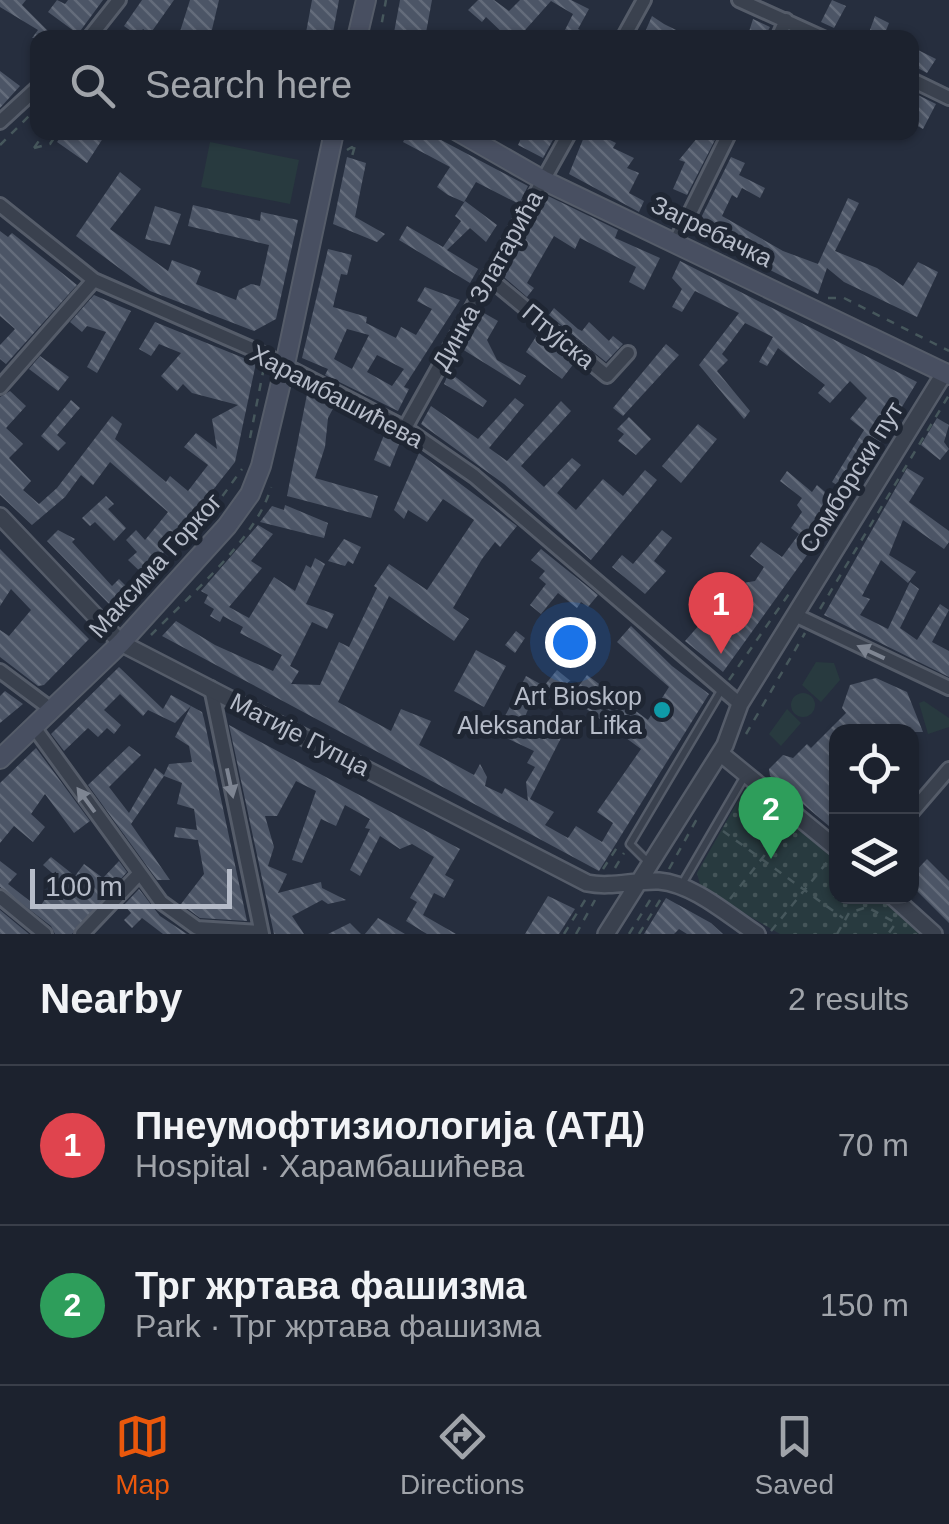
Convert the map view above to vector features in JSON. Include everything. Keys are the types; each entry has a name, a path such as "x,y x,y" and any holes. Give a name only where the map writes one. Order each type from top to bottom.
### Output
{"main road":[{"path":"359,30 366,0"},
{"name":"Максима Горког","path":"0,759 121,643 250,494 261,466 284,368 332,140"},
{"name":"Загребачка","path":"473,140 543,180 948,370"}],"street":[{"path":"95,30 119,0"},
{"path":"627,30 644,0"},
{"path":"739,0 806,30"},
{"path":"782,30 786,20"},
{"path":"919,83 949,98"},
{"path":"0,122 30,94"},
{"name":"Динка Златарића","path":"405,428 566,140"},
{"path":"676,241 726,140"},
{"name":"Харамбашићева","path":"0,205 94,280 266,356 405,428 474,476 740,704"},
{"name":"Птујска","path":"488,277 607,376 628,353"},
{"path":"0,387 94,280"},
{"name":"Сомборски пут","path":"606,934 720,752 740,704 948,370"},
{"name":"Матије Гупца","path":"0,516 121,643 586,882 604,886 639,881 681,886 757,934"},
{"path":"795,615 949,688"},
{"path":"0,671 51,709"},
{"path":"33,726 161,902 197,928 262,933 210,688"},
{"path":"720,752 829,847"},
{"path":"919,804 949,769"},
{"path":"82,934 139,874"},
{"path":"0,897 45,934"},
{"path":"901,904 934,934"}],"lane":[{"path":"650,864 630,844 722,689"},
{"path":"681,886 747,772"}],"path":[{"path":"380,30 386,0"},
{"path":"0,145 30,115"},
{"path":"40,140 34,148 53,140"},
{"path":"352,156 357,140"},
{"path":"817,298 844,298 949,351"},
{"path":"249,446 266,356"},
{"path":"744,738 949,395"},
{"path":"176,559 246,463"},
{"path":"629,934 705,805"},
{"path":"721,910 791,822"},
{"path":"721,830 843,918"},
{"path":"769,934 829,860"},
{"path":"837,934 843,918 854,910 873,908 896,924 888,934"}],"shaded area":[{"path":"210,142 299,160 290,204 201,187"},
{"path":"816,662 834,663 840,680 821,702 802,685"},
{"path":"803,693 812,696 812,714 803,717 794,714 791,705 794,696"},
{"path":"924,701 949,718 949,727 928,734 919,703"},
{"path":"787,709 801,723 781,746 769,734"},
{"path":"746,787 829,852 829,904 893,904 925,934 780,934 701,888 697,873"}],"building":[{"path":"0,0 26,0 22,5 47,30 38,30 0,7"},
{"path":"57,0 65,4 68,0 103,0 81,30 73,30 48,12"},
{"path":"142,0 174,0 153,30 130,30 124,26"},
{"path":"190,0 219,0 212,30 181,30"},
{"path":"312,0 339,0 333,30 306,30"},
{"path":"400,0 432,0 426,30 394,30"},
{"path":"478,0 494,0 509,11 520,0 571,0 589,9 580,30 565,30 573,14 551,1 525,30 500,30 486,17 482,22 468,10"},
{"path":"832,0 846,6 834,28 821,22"},
{"path":"652,16 676,30 646,30"},
{"path":"875,16 889,23 886,30 870,30"},
{"path":"753,19 770,27 768,30 750,30"},
{"path":"919,50 936,59 927,73 919,69"},
{"path":"0,71 20,86 0,108"},
{"path":"919,96 936,104 923,129 919,127"},
{"path":"58,140 102,140 87,163"},
{"path":"441,140 528,186 519,204 476,182 464,202 437,187 450,167 403,142"},
{"path":"520,140 553,140 543,158 518,145"},
{"path":"583,140 610,140 616,143 613,148 634,158 627,168 639,173 629,193 644,201 639,212 569,174"},
{"path":"695,140 715,140 687,195 673,189 685,162 679,160"},
{"path":"347,157 366,163 355,217 385,234 377,242 333,224"},
{"path":"731,157 745,163 739,175 765,188 760,198 742,188 737,198 732,195 722,216 783,251 818,264 848,198 859,203 835,251 877,268 903,286 918,262 938,272 917,317 844,282 827,268 818,294 694,232"},
{"path":"120,172 141,189 110,229 168,271 172,260 201,271 196,284 236,300 239,290 251,284 260,286 269,245 188,226 193,205 260,221 261,212 298,220 276,319 254,331 150,291 76,236"},
{"path":"548,196 618,230 615,238 660,258 644,290 629,282 636,267 580,238 575,249 554,236 527,283 534,288 527,297 504,277"},
{"path":"465,201 497,225 486,242 470,228 447,250 478,269 470,283 399,240 407,226 443,247 461,221 455,216"},
{"path":"155,206 181,214 170,245 145,239"},
{"path":"0,231 8,237 12,233 77,285 6,364 0,359 0,345 15,329 0,316"},
{"path":"328,249 352,255 347,275 341,274 333,307 367,317 366,323 396,338 401,327 416,335 432,309 417,301 425,287 460,300 404,387 409,389 398,411 325,375 328,369 302,358","holes":["347,329 369,335 352,369 334,359","377,355 404,369 392,386 367,372"]},
{"path":"680,261 917,382 850,493 832,482 864,430 850,419 867,398 850,381 830,403 818,393 825,385 778,348 767,366 759,362 773,337 745,323 722,354 728,360 717,371 750,411 744,419 699,365 739,313 695,291 682,312 672,307 682,289 672,278"},
{"path":"94,295 131,311 97,373 87,367 106,332 87,326 82,332 70,322"},
{"path":"554,308 578,329 582,331 589,322 609,341 613,336 623,344 606,362 549,315"},
{"path":"484,313 498,321 487,340 497,360 526,376 520,385 462,349"},
{"path":"155,322 256,363 235,462 145,576 128,560 137,552 126,540 136,530 145,540 168,512 110,462 93,485 81,475 65,497 32,525 0,495 0,397 10,391 26,406 6,428 23,444 9,458 31,481 23,490 39,504 57,488 112,416 122,424 115,439 166,482 170,476 188,491 208,465 184,447 196,433 217,449 212,419 238,405 192,393 183,384 177,391 161,376 181,353 159,344 151,356 139,349"},
{"path":"539,332 575,362 562,379 526,352"},
{"path":"666,344 679,355 623,416 613,408"},
{"path":"40,356 69,377 58,391 29,369"},
{"path":"449,372 487,401 483,407 444,384"},
{"path":"308,389 336,403 328,418 325,447 315,478 378,496 371,518 287,496"},
{"path":"515,398 524,405 489,448 507,461 561,401 571,411 521,466 544,487 572,458 581,465 557,493 576,510 603,479 623,496 645,470 657,480 591,560 504,484 421,424 431,406 478,439"},
{"path":"71,400 80,408 57,435 66,443 58,451 41,436"},
{"path":"629,417 651,439 636,455 618,441 624,434 617,429"},
{"path":"937,418 949,425 944,442 949,449 940,460 921,445"},
{"path":"698,424 717,439 681,483 662,466"},
{"path":"384,435 400,442 390,467 374,460"},
{"path":"419,453 517,526 500,547 495,542 453,608 469,619 454,641 389,596 338,702 391,731 401,709 431,721 419,745 474,775 480,764 487,777 485,786 502,794 505,788 528,801 526,782 535,767 527,763 534,751 496,733 526,676 544,686 557,670 578,687 587,675 648,720 669,687 617,642 631,626 672,666 709,694 599,871 162,636 176,621 215,645 273,671 282,655 240,633 243,627 223,616 220,622 210,616 214,609 204,603 208,595 201,591 258,525 273,534 251,561 262,568 229,607 249,618 274,577 295,591 306,565 311,568 315,558 325,564 306,604 334,614 327,629 312,622 290,666 299,671 291,684 320,685 339,642 349,647 377,588 374,586 389,564 427,590 474,520 443,499 427,522 408,510 404,519 394,510","holes":["545,692 561,704 566,694 641,749 597,812 613,823 602,842 576,826 568,838 545,825 554,812 530,799 562,736 549,730 547,735 522,724 534,695"]},
{"path":"907,468 924,478 909,502 949,531 949,542 944,549 903,520 889,555 916,572 908,583 881,560 862,596 870,599 860,615 888,629 910,582 919,589 900,628 917,640 940,604 949,610 932,642 949,651 949,677 824,615"},
{"path":"787,471 812,492 817,485 831,497 826,503 838,512 723,672 685,641 701,623 717,636 746,595 741,592 743,583 755,581 764,567 750,556 761,542 782,557 799,534 791,528 802,512 797,505 802,498 780,481"},
{"path":"106,496 114,504 108,509 126,528 114,541 95,522 90,526 82,518"},
{"path":"285,505 328,523 324,538 260,522 272,506 284,510"},
{"path":"58,530 75,539 72,542 112,586 119,579 132,592 115,610 47,541"},
{"path":"662,530 672,538 654,561 666,571 645,594 612,567 622,555 633,564"},
{"path":"344,539 361,547 353,564 328,561"},
{"path":"0,549 89,639 44,685 38,686 0,657 0,630 9,636 31,610 11,589 0,606"},
{"path":"541,549 598,595 588,607 581,602 577,608 558,593 541,614 530,605 546,584 539,578 545,571 531,560"},
{"path":"516,631 525,638 515,653 505,645"},
{"path":"476,650 506,666 484,707 454,691"},
{"path":"119,667 163,709 171,695 191,706 175,723 148,710 143,716 120,694 104,710 121,725 114,734 107,728 98,737 88,728 64,751 51,734"},
{"path":"876,678 907,692 923,732 919,732 919,724 835,724 846,713 842,708 850,685"},
{"path":"5,691 23,704 0,723 0,696"},
{"path":"191,706 202,712 204,719 247,921 200,918 181,904 204,874 198,840 174,837 176,827 197,830 194,809 177,804 182,783 164,776 131,824 170,880 157,880 88,785 129,746 141,755 109,787 129,813 155,768 164,775 169,764 192,762 189,746 175,737"},
{"path":"229,725 460,849 445,875 454,880 444,898 434,893 423,915 456,934 427,934 406,921 417,902 410,898 434,857 412,844 400,849 380,836 360,876 350,870 370,829 365,828 370,819 345,805 336,826 321,819 302,863 292,860 316,791 296,781 277,816 265,816 274,847 268,866 287,874 278,893 321,882 322,888 346,900 328,904 322,900 292,916 304,934 274,934"},
{"path":"829,730 829,826 770,776 769,769 783,755 793,758 807,744 811,748"},
{"path":"36,748 90,821 74,833 45,794 31,814 45,827 33,842 14,826 0,843 0,783"},
{"path":"51,857 75,876 84,864 103,878 119,861 127,872 72,934 55,934 51,926 0,887 0,861 17,874 8,884 39,908 59,879 43,865"},
{"path":"927,859 949,881 949,923 919,893 919,868"},
{"path":"139,889 160,916 187,934 163,934 142,918 132,928 124,920 131,913 124,905"},
{"path":"548,896 575,909 559,934 525,934"},
{"path":"666,898 723,934 687,934 679,929 674,934 644,934"},
{"path":"0,910 29,934 0,934"},
{"path":"378,918 405,934 365,934"},
{"path":"350,923 361,934 328,934"}],"place":[{"name":"Пнеумофтизиологија (АТД)","path":"721,654"},
{"name":"Art Bioskop Aleksandar Lifka","path":"662,710"},
{"name":"Трг жртава фашизма","path":"771,859"}]}
